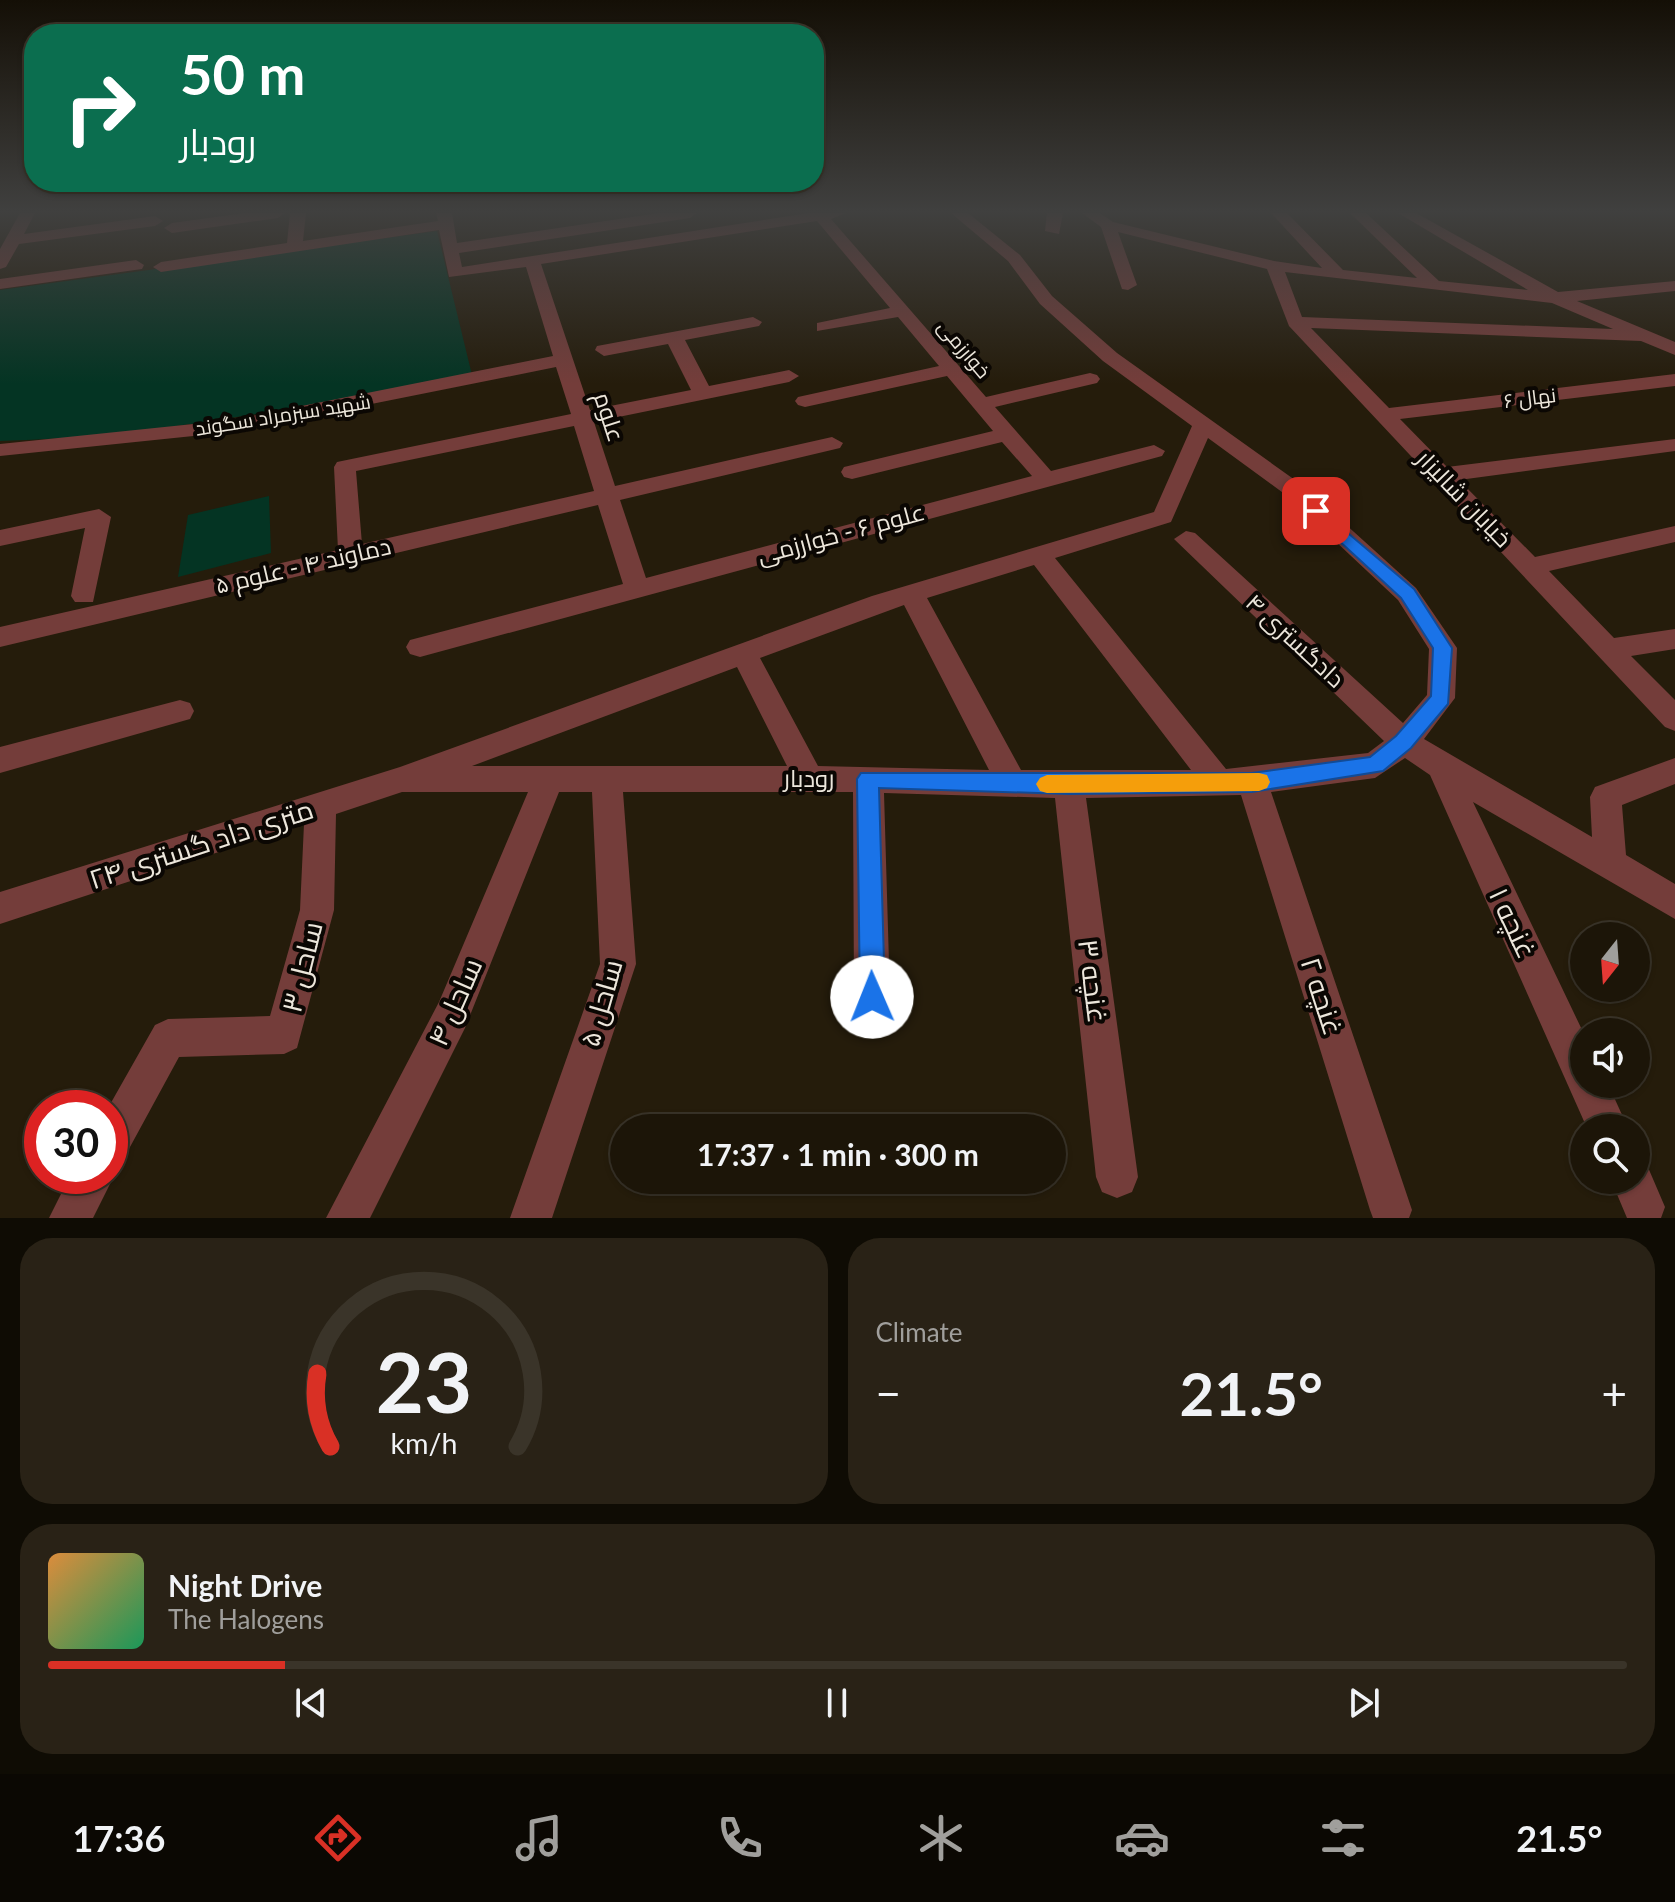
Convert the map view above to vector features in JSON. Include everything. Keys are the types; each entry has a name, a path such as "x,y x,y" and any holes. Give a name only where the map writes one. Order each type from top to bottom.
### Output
{"street":[{"path":"0,284 101,270"},
{"path":"454,270 455,273 475,270"},
{"name":"علوم","path":"535,270 637,589"},
{"name":"خوارزمی","path":"870,270 1045,478"},
{"name":"رودبار","path":"402,779 868,779 1069,785 1235,782 1375,765 1404,742 1441,698 1443,648 1407,594 1294,490 1110,357 1046,300 1023,270"},
{"path":"1123,270 1128,285"},
{"name":"خیابان شالیزار","path":"1275,270 1295,322 1675,719"},
{"path":"1301,270 1555,298 1675,286"},
{"path":"1333,270 1338,275"},
{"path":"1418,270 1434,285"},
{"path":"1505,270 1555,298 1675,349"},
{"path":"823,327 902,311"},
{"path":"604,350 753,322"},
{"path":"1295,322 1644,336"},
{"path":"674,337 703,393"},
{"name":"شهید سبزمراد سگوند","path":"0,450 232,426 563,360"},
{"path":"805,401 951,369"},
{"path":"351,555 345,467 789,376"},
{"path":"981,404 1090,379"},
{"name":"نهال ۶","path":"1384,415 1675,380"},
{"name":"۲۴ متری داد گستری","path":"0,908 402,779 911,593 1163,517 1203,425"},
{"path":"852,472 1007,434"},
{"name":"دماوند ۴ - علوم ۵","path":"0,637 832,443"},
{"path":"1441,475 1675,445"},
{"name":"علوم ۶ - خوارزمی","path":"420,647 1154,451"},
{"path":"0,538 99,517 84,596"},
{"path":"1530,567 1675,534"},
{"name":"دادگستری ۴","path":"1186,539 1404,742 1442,769 1610,860 1675,903"},
{"path":"1039,555 1235,782"},
{"path":"911,593 1012,783"},
{"path":"1608,649 1675,639"},
{"path":"744,653 809,779"},
{"path":"0,760 180,711"},
{"name":"غنچه ۱","path":"1442,769 1570,1047"},
{"path":"1610,860 1606,797 1675,771"},
{"name":"ساحل ۴","path":"347,1218 452,1015 549,779"},
{"name":"ساحل ۵","path":"531,1218 618,964 607,779"},
{"path":"868,779 872,997"},
{"name":"غنچه ۲","path":"1235,782 1391,1210"},
{"name":"غنچه ۳","path":"1069,785 1117,1177"},
{"name":"ساحل ۳","path":"128,1111 168,1038 284,1035 317,910 320,806"},
{"path":"70,1218 83,1194"}],"green space":[{"path":"149,270 446,270 472,375 178,426 0,441 0,290"},
{"path":"269,496 271,553 178,577 188,515"}],"slow traffic":[{"path":"1047,784 1259,782"}],"route":[{"path":"872,997 868,779 1069,785 1252,782 1375,765 1404,742 1441,698 1443,648 1407,594 1316,511"}]}
